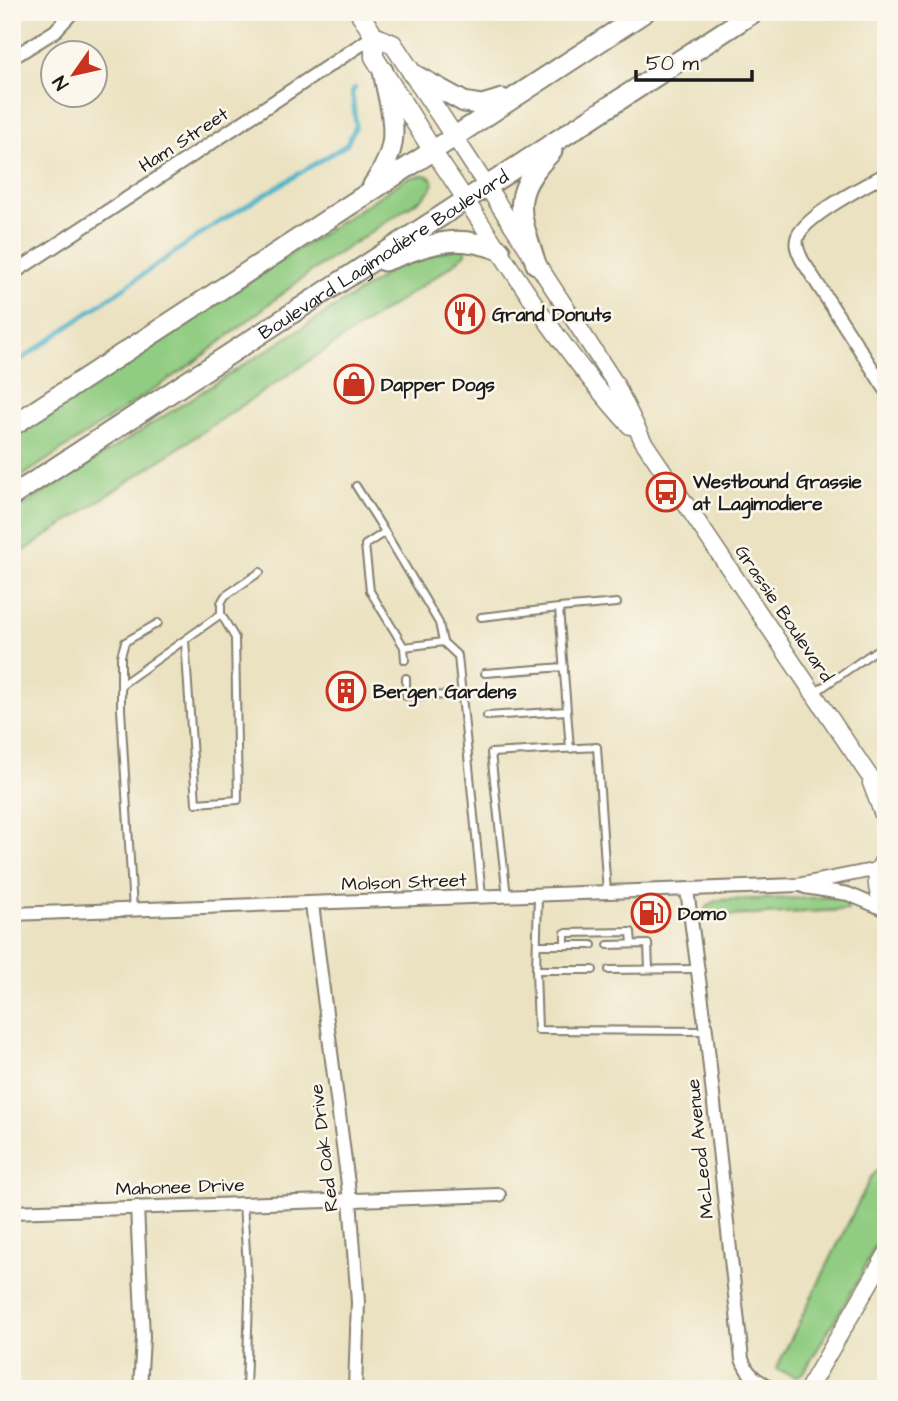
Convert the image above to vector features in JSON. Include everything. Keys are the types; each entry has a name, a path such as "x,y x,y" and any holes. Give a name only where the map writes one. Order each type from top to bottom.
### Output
{"main road":[{"name":"Grassie Boulevard","path":"359,12 374,36 374,57 433,151"},
{"path":"12,426 645,12"},
{"name":"Boulevard Lagimodière Boulevard","path":"12,496 754,12"},
{"name":"Grassie Boulevard","path":"374,36 393,44 454,136"},
{"path":"359,198 378,178 392,152 394,134 383,71"},
{"path":"413,74 464,102 482,105 505,98 547,76"},
{"path":"536,264 522,218 521,201 526,181 572,130"},
{"path":"356,270 449,241 469,240 500,250"}],"street":[{"path":"12,58 55,31 70,13"},
{"name":"Ham Street","path":"12,274 374,36"},
{"name":"Grassie Boulevard","path":"454,136 615,383 643,441"},
{"name":"Grassie Boulevard","path":"433,151 600,393 643,441 868,774 886,794"},
{"path":"886,174 810,220 797,237 796,248 886,390"},
{"name":"Grassie Boulevard","path":"868,774 886,823"},
{"path":"883,858 876,883 878,895 886,909"},
{"name":"Molson Street","path":"797,886 883,858"},
{"name":"Molson Street","path":"12,914 797,886 848,894 886,909"},
{"name":"McLeod Avenue","path":"687,890 706,1031 742,1359 746,1370 754,1379 773,1389"},
{"name":"Red Oak Drive","path":"312,904 350,1200 358,1302 355,1389"},
{"name":"Mahonee Drive","path":"12,1212 499,1195"},
{"path":"137,1207 144,1337 140,1389"},
{"path":"808,1389 886,1255"}],"lane":[{"path":"356,486 439,623 443,642 458,656 482,898"},
{"path":"385,532 365,545 370,591 404,647 405,660"},
{"path":"185,640 196,803 238,800 235,638 222,614 221,603 225,596 260,572"},
{"path":"481,617 617,603"},
{"path":"559,608 570,749"},
{"path":"121,685 222,614"},
{"path":"133,910 121,656 125,642 158,623"},
{"path":"404,647 443,642"},
{"path":"814,693 878,649"},
{"path":"485,673 564,667"},
{"path":"406,678 406,696 461,695"},
{"path":"487,716 567,711"},
{"path":"507,897 491,753 597,747 607,893"},
{"path":"538,895 538,1030 706,1031"},
{"path":"565,946 565,933 631,932 632,944"},
{"path":"608,945 648,944 649,969"},
{"path":"537,945 592,945"},
{"path":"609,970 696,969"},
{"path":"536,971 593,970"},
{"path":"243,1203 249,1300 246,1389"}],"green space":[{"path":"425,175 431,178 434,184 425,196 309,273 192,364 12,483 12,437 407,178"},
{"path":"466,247 466,253 450,267 12,559 12,513 399,265 420,257"},
{"path":"846,897 848,910 704,917 705,909 713,902 721,900"},
{"path":"886,1162 886,1223 860,1277 804,1372 796,1377 776,1369 871,1177"}],"waterway":[{"path":"12,366 208,229 346,145 356,126 352,92 355,88"}],"place":[{"name":"Grand Donuts","path":"465,314"},
{"name":"Dapper Dogs","path":"354,384"},
{"name":"Westbound Grassie at Lagimodiere","path":"666,492"},
{"name":"Bergen Gardens","path":"346,691"},
{"name":"Domo","path":"651,913"}]}
